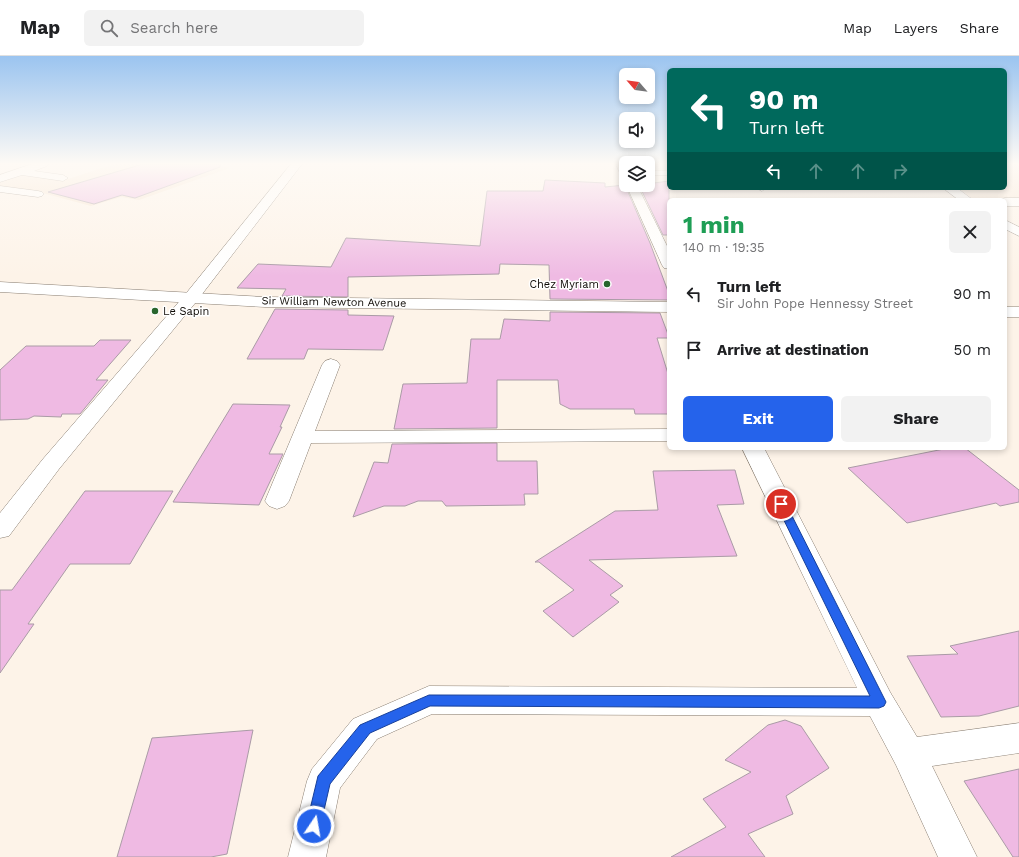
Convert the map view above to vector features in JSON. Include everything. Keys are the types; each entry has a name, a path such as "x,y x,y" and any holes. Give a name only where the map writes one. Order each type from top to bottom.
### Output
{"street":[{"path":"0,530 52,464 190,299 267,201"},
{"path":"639,201 667,261"},
{"path":"1007,202 1019,202"},
{"path":"1007,225 1019,232"},
{"name":"Sir William Newton Avenue","path":"0,287 190,299 265,302 667,306"},
{"path":"1007,312 1019,312"},
{"path":"277,500 331,365"},
{"path":"303,437 667,435"},
{"path":"754,450 879,702 908,754 958,857"},
{"path":"307,857 324,781 365,729 429,700 879,702"},
{"path":"908,754 1019,738"}],"shaded area":[{"path":"74,201 106,201 91,206"}],"building":[{"path":"84,201 102,201 94,204"},
{"path":"486,201 632,201 667,289 667,300 550,299 549,265 500,264 499,274 348,277 348,297 282,296 286,289 237,288 258,264 331,267 346,238 480,246"},
{"path":"647,201 667,201 667,235 663,235"},
{"path":"275,309 348,310 348,315 394,316 383,350 308,349 304,359 247,359"},
{"path":"550,312 660,313 667,332 667,338 657,338 667,370 667,414 635,414 634,409 570,409 560,404 558,380 497,380 497,428 394,429 403,384 467,383 471,339 500,339 504,319 550,321"},
{"path":"100,340 131,340 96,380 108,380 80,414 62,414 61,417 34,416 28,419 0,420 0,370 26,346 94,346"},
{"path":"233,404 290,405 280,427 282,427 269,454 283,454 259,505 173,502"},
{"path":"497,443 497,461 537,461 538,494 524,494 525,505 446,506 442,501 418,501 405,506 384,506 353,517 374,462 388,463 392,444"},
{"path":"939,450 968,450 1019,490 1019,502 1000,506 996,503 907,523 848,468"},
{"path":"735,470 744,504 717,505 737,556 589,560 623,586 610,595 619,602 573,637 543,611 574,590 539,562 535,562 615,511 658,510 653,471"},
{"path":"85,491 173,491 130,564 70,564 28,624 34,624 0,673 0,590 12,590"},
{"path":"1019,631 1019,706 979,716 941,717 907,656 958,654 950,646"},
{"path":"785,720 801,726 829,768 786,796 793,814 748,834 765,857 671,857 726,827 703,799 751,772 725,760 768,725"},
{"path":"253,730 227,854 211,857 117,857 152,738"},
{"path":"1019,769 1019,857 1013,857 964,781"}],"place":[{"name":"Chez Myriam","path":"607,284"},
{"name":"Le Sapin","path":"155,311"}],"route":[{"path":"314,826 324,781 365,729 429,700 879,702 781,504"}]}
